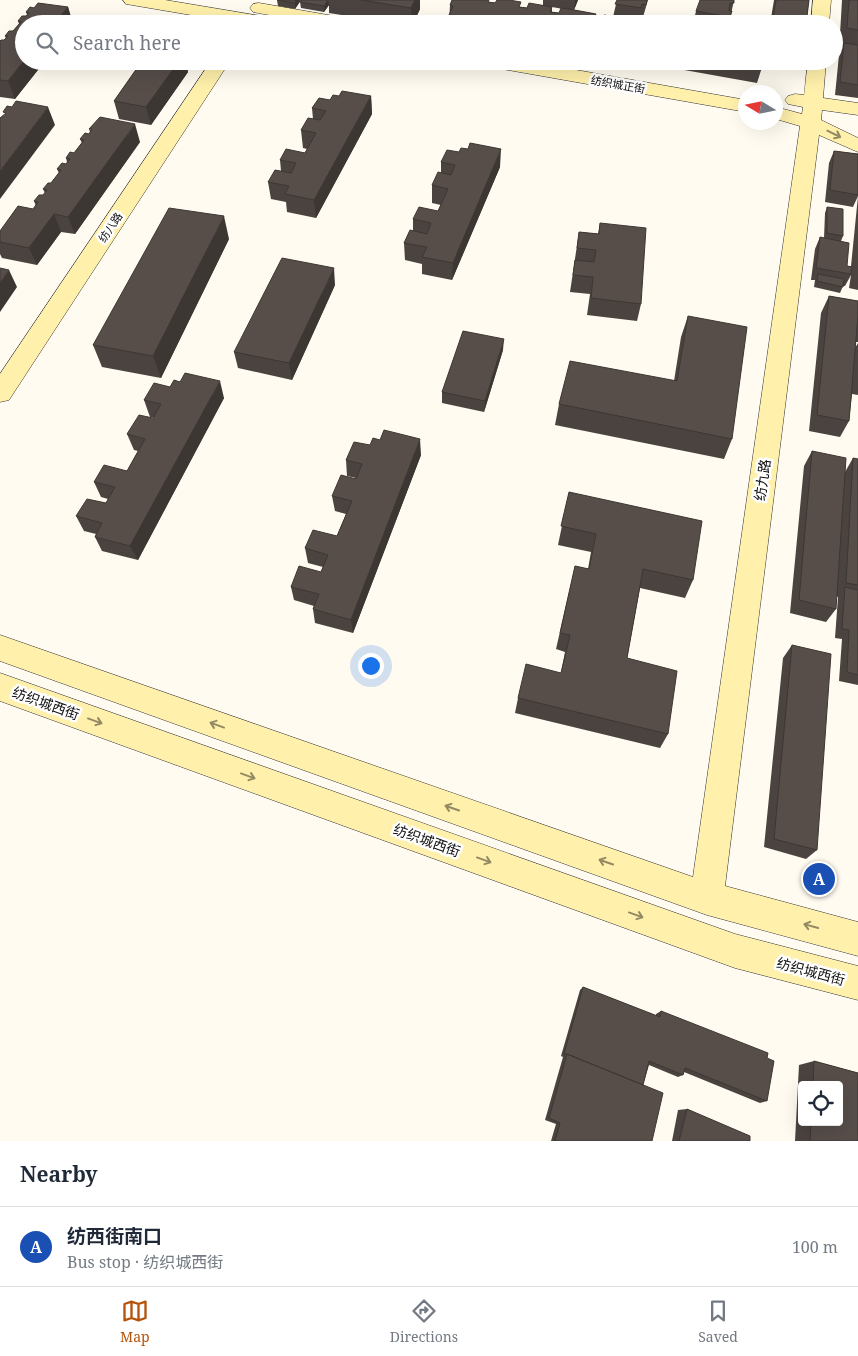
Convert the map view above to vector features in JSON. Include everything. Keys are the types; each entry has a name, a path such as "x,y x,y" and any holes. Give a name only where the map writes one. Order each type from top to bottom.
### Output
{"street":[{"path":"132,0 278,15"},
{"path":"211,0 253,12"},
{"path":"821,15 822,0"},
{"name":"纺八路","path":"0,393 215,70"},
{"name":"纺织城正街","path":"542,70 738,105"},
{"name":"纺织城正街","path":"616,70 738,92"},
{"name":"纺九路","path":"706,898 812,113 816,70"},
{"path":"783,101 812,113 858,146"},
{"path":"783,113 812,113 858,109"},
{"path":"0,648 706,898 858,939"},
{"name":"纺织城西街","path":"0,687 735,951 858,984"}],"building":[{"path":"277,0 296,0 295,3"},
{"path":"302,0 328,0 324,6 300,2"},
{"path":"361,0 415,0 411,8"},
{"path":"452,0 489,0 488,2 495,3 497,0 509,0 521,2 519,7 527,8 529,3 552,7 550,12 559,13 561,8 596,14 449,15 453,6 450,5"},
{"path":"617,0 647,0 646,5 642,4 641,8 615,4"},
{"path":"700,0 734,0 734,3 730,3 729,11 732,11 731,15 696,11"},
{"path":"776,0 809,0 807,15 774,15"},
{"path":"849,0 858,0 858,30 847,28"},
{"path":"38,3 68,7 61,15 27,15 29,13 26,12 30,7 34,8"},
{"path":"15,29 15,70 17,70 8,81 0,80 0,41 8,36 5,36 9,31"},
{"path":"844,43 858,45 858,85 840,82 841,70 843,70"},
{"path":"136,70 173,70 146,107 114,101"},
{"path":"342,91 371,96 314,200 285,194 289,186 268,182 275,170 291,173 296,163 280,160 286,149 305,153 316,133 301,130 308,118 320,120 326,111 312,108 319,98 330,100 333,95 339,96"},
{"path":"16,101 48,107 0,171 0,118 6,113 3,112 7,106 12,107"},
{"path":"100,117 135,124 68,217 54,214 29,248 0,242 0,231 18,206 33,209 38,202 34,201 39,195 43,195 47,190 43,189 48,183 51,183 61,170 57,169 62,163 66,164 70,159 66,158 70,152 74,153 84,140 80,139 85,133 89,134 92,129 89,129"},
{"path":"470,143 501,149 453,263 422,257 427,247 404,243 410,230 427,234 431,223 413,219 419,207 438,211 448,189 432,185 438,172 451,175 455,165 441,162 447,150 459,152 461,148 468,149"},
{"path":"834,151 858,154 858,195 830,190"},
{"path":"827,207 843,209 843,236 827,233"},
{"path":"169,208 224,216 153,356 93,345"},
{"path":"600,223 646,228 641,304 591,298 593,277 573,275 575,260 594,262 596,250 577,248 579,232 599,234"},
{"path":"820,237 849,243 847,266 852,267 851,274 816,268"},
{"path":"282,258 334,268 289,363 234,352"},
{"path":"0,268 9,270 0,283"},
{"path":"818,274 844,279 843,287 817,281"},
{"path":"829,296 858,301 849,421 817,415"},
{"path":"688,316 747,327 732,439 559,404 570,361 677,381"},
{"path":"463,331 504,339 485,401 442,392"},
{"path":"185,373 220,381 130,546 95,537 102,523 76,516 87,499 106,503 115,487 94,482 104,465 127,471 145,439 127,434 139,415 153,418 161,404 144,400 154,383 170,387 174,380 180,382"},
{"path":"384,430 420,439 351,620 313,609 319,594 291,587 299,566 321,572 328,555 305,548 313,530 337,536 352,501 332,496 341,475 356,479 362,464 346,460 354,442 370,445 373,438 380,440"},
{"path":"812,451 846,458 836,609 799,600"},
{"path":"853,458 858,459 858,585 846,583"},
{"path":"569,492 702,521 693,580 643,569 627,658 677,671 668,734 518,698 526,664 561,673 570,635 560,633 575,566 589,569 596,534 561,526"},
{"path":"845,587 858,590 858,675 847,672 849,630 842,629"},
{"path":"792,645 831,654 817,850 774,839"},
{"path":"583,987 660,1017 661,1011 768,1053 767,1058 774,1061 767,1101 685,1068 683,1075 649,1061 643,1085 564,1054"},
{"path":"567,1054 663,1093 652,1141 555,1141 560,1123 549,1118"},
{"path":"814,1061 858,1073 858,1141 810,1141 811,1126 843,1126 843,1081 813,1081"},
{"path":"687,1109 750,1136 750,1141 679,1141"}],"place":[{"name":"纺西街南口","path":"819,879"}]}
